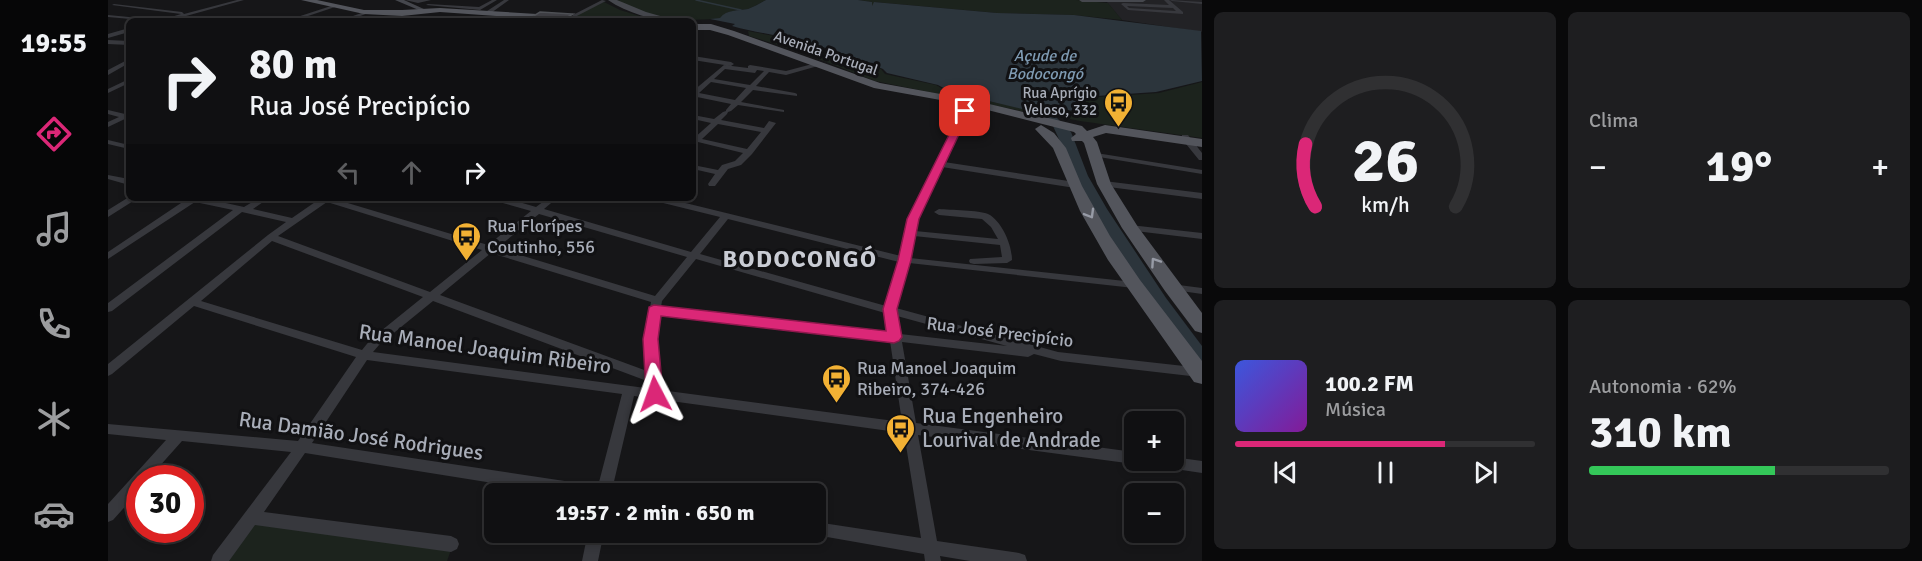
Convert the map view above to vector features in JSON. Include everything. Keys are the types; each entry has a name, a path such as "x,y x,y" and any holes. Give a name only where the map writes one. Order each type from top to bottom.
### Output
{"main road":[{"path":"305,0 367,12 424,8 569,18"},
{"path":"424,8 445,16 486,18"},
{"path":"445,16 454,11"},
{"name":"Avenida Portugal","path":"696,26 711,27 743,37 878,86 979,105 1045,125 1073,127 1082,132"},
{"name":"Avenida Portugal","path":"743,37 728,43 777,52 873,87 976,107 1082,132 1105,129 1202,141"},
{"path":"1045,125 1062,149 1075,185 1134,285 1200,374"},
{"path":"1082,132 1090,142 1104,184 1130,228 1171,287 1202,326"}],"street":[{"path":"111,6 134,0"},
{"path":"172,18 242,0"},
{"path":"403,0 424,8 480,9 492,1 504,2"},
{"path":"403,0 420,3 424,8"},
{"path":"569,18 603,0 634,15 646,18"},
{"path":"611,0 644,15 659,18"},
{"path":"1082,0 1143,0"},
{"path":"1166,0 1176,8 1181,13 1128,9 1123,4 1176,8"},
{"path":"1172,0 1202,3"},
{"path":"486,14 504,2"},
{"path":"111,6 189,14"},
{"path":"298,18 333,7"},
{"path":"350,18 367,12"},
{"path":"108,16 126,18"},
{"path":"180,16 189,18"},
{"path":"108,29 126,31"},
{"path":"108,36 126,31"},
{"path":"108,42 126,43"},
{"path":"108,47 119,42"},
{"path":"696,58 791,73 816,65"},
{"path":"696,82 720,62"},
{"path":"108,73 126,64"},
{"path":"696,89 724,67 755,71"},
{"path":"696,141 768,70"},
{"path":"108,80 126,81"},
{"path":"708,80 795,95"},
{"path":"110,90 126,82"},
{"path":"712,184 724,167 738,163 749,152 802,88"},
{"path":"110,90 126,90"},
{"path":"696,94 782,111"},
{"path":"932,554 890,309 918,206 965,111"},
{"path":"108,112 126,116"},
{"path":"108,125 126,117"},
{"path":"696,118 766,131"},
{"path":"696,132 705,133"},
{"path":"1186,139 1202,158"},
{"path":"108,142 126,146"},
{"path":"696,142 749,152"},
{"path":"1093,154 1202,172"},
{"path":"939,164 1075,185"},
{"path":"696,168 720,173"},
{"path":"109,178 126,181"},
{"path":"1104,184 1202,196"},
{"path":"108,214 129,201"},
{"path":"108,256 189,201"},
{"path":"207,201 292,221"},
{"path":"108,308 244,209 259,201"},
{"path":"108,371 292,221 323,201"},
{"name":"Rua José Precipício","path":"333,201 491,249 656,305 1200,374"},
{"path":"506,201 1061,357"},
{"path":"219,561 303,447 364,355 388,330 549,201"},
{"path":"665,201 905,260 1134,285"},
{"path":"939,212 985,216 994,224 1008,252 1007,260 974,261"},
{"path":"655,394 651,339 656,305 725,217"},
{"path":"1130,228 1202,236"},
{"path":"910,232 1004,242"},
{"path":"272,237 653,378"},
{"path":"1171,287 1202,291"},
{"name":"Rua Manoel Joaquim Ribeiro","path":"193,302 364,355 1124,457"},
{"path":"607,483 629,390"},
{"name":"Rua Damião José Rodrigues","path":"108,429 303,447 539,483"},
{"path":"152,465 178,436"},
{"path":"1184,464 1202,467"},
{"path":"108,515 126,495"},
{"path":"251,517 451,543"},
{"path":"826,531 932,554 1019,561"},
{"path":"590,561 594,543"}],"shaded area":[{"path":"618,0 766,0 748,9 730,12 721,18 696,20 696,18 653,16 628,7"},
{"path":"858,0 1076,0 1108,3 1122,20 1074,15 997,13 875,2 874,7 871,6 872,2"},
{"path":"1098,0 1202,0 1202,32 1122,20 1106,1"},
{"path":"604,2 620,10 646,18 581,18 572,17"},
{"path":"748,31 796,40 824,51 844,53 881,69 885,74 936,85 950,93 1021,108 1036,114 875,81 798,51 749,36"},
{"path":"1202,82 1202,138 1080,121 1070,119 1062,113 1082,109 1086,104 1083,98 1159,93"},
{"path":"252,518 452,547 447,561 223,561"}],"water":[{"name":"Açude de Bodocongó","path":"766,0 858,0 872,2 872,6 874,2 997,13 1074,15 1201,31 1202,81 1156,92 1082,97 1084,104 1080,108 1054,115 1071,132 1088,176 1107,209 1166,298 1202,346 1202,366 1171,331 1089,205 1053,126 1039,113 951,92 938,85 887,73 871,64 821,47 738,28 732,26 735,24 710,19 720,18 729,12 748,9"}],"building":[{"path":"540,12 573,14 566,18 532,17"}],"waterway":[{"path":"696,0 741,10"}],"place":[{"name":"Rua Aprígio Veloso, 332","path":"1118,128"},
{"name":"Rua Florípes Coutinho, 556","path":"466,262"},
{"name":"Rua Manoel Joaquim Ribeiro, 374-426","path":"836,404"},
{"name":"Rua Engenheiro Lourival de Andrade","path":"901,454"}],"district":[{"name":"BODOCONGÓ","path":"800,259"}],"route":[{"path":"655,394 651,339 654,310 894,337 890,309 905,260 913,219 965,111"}]}
